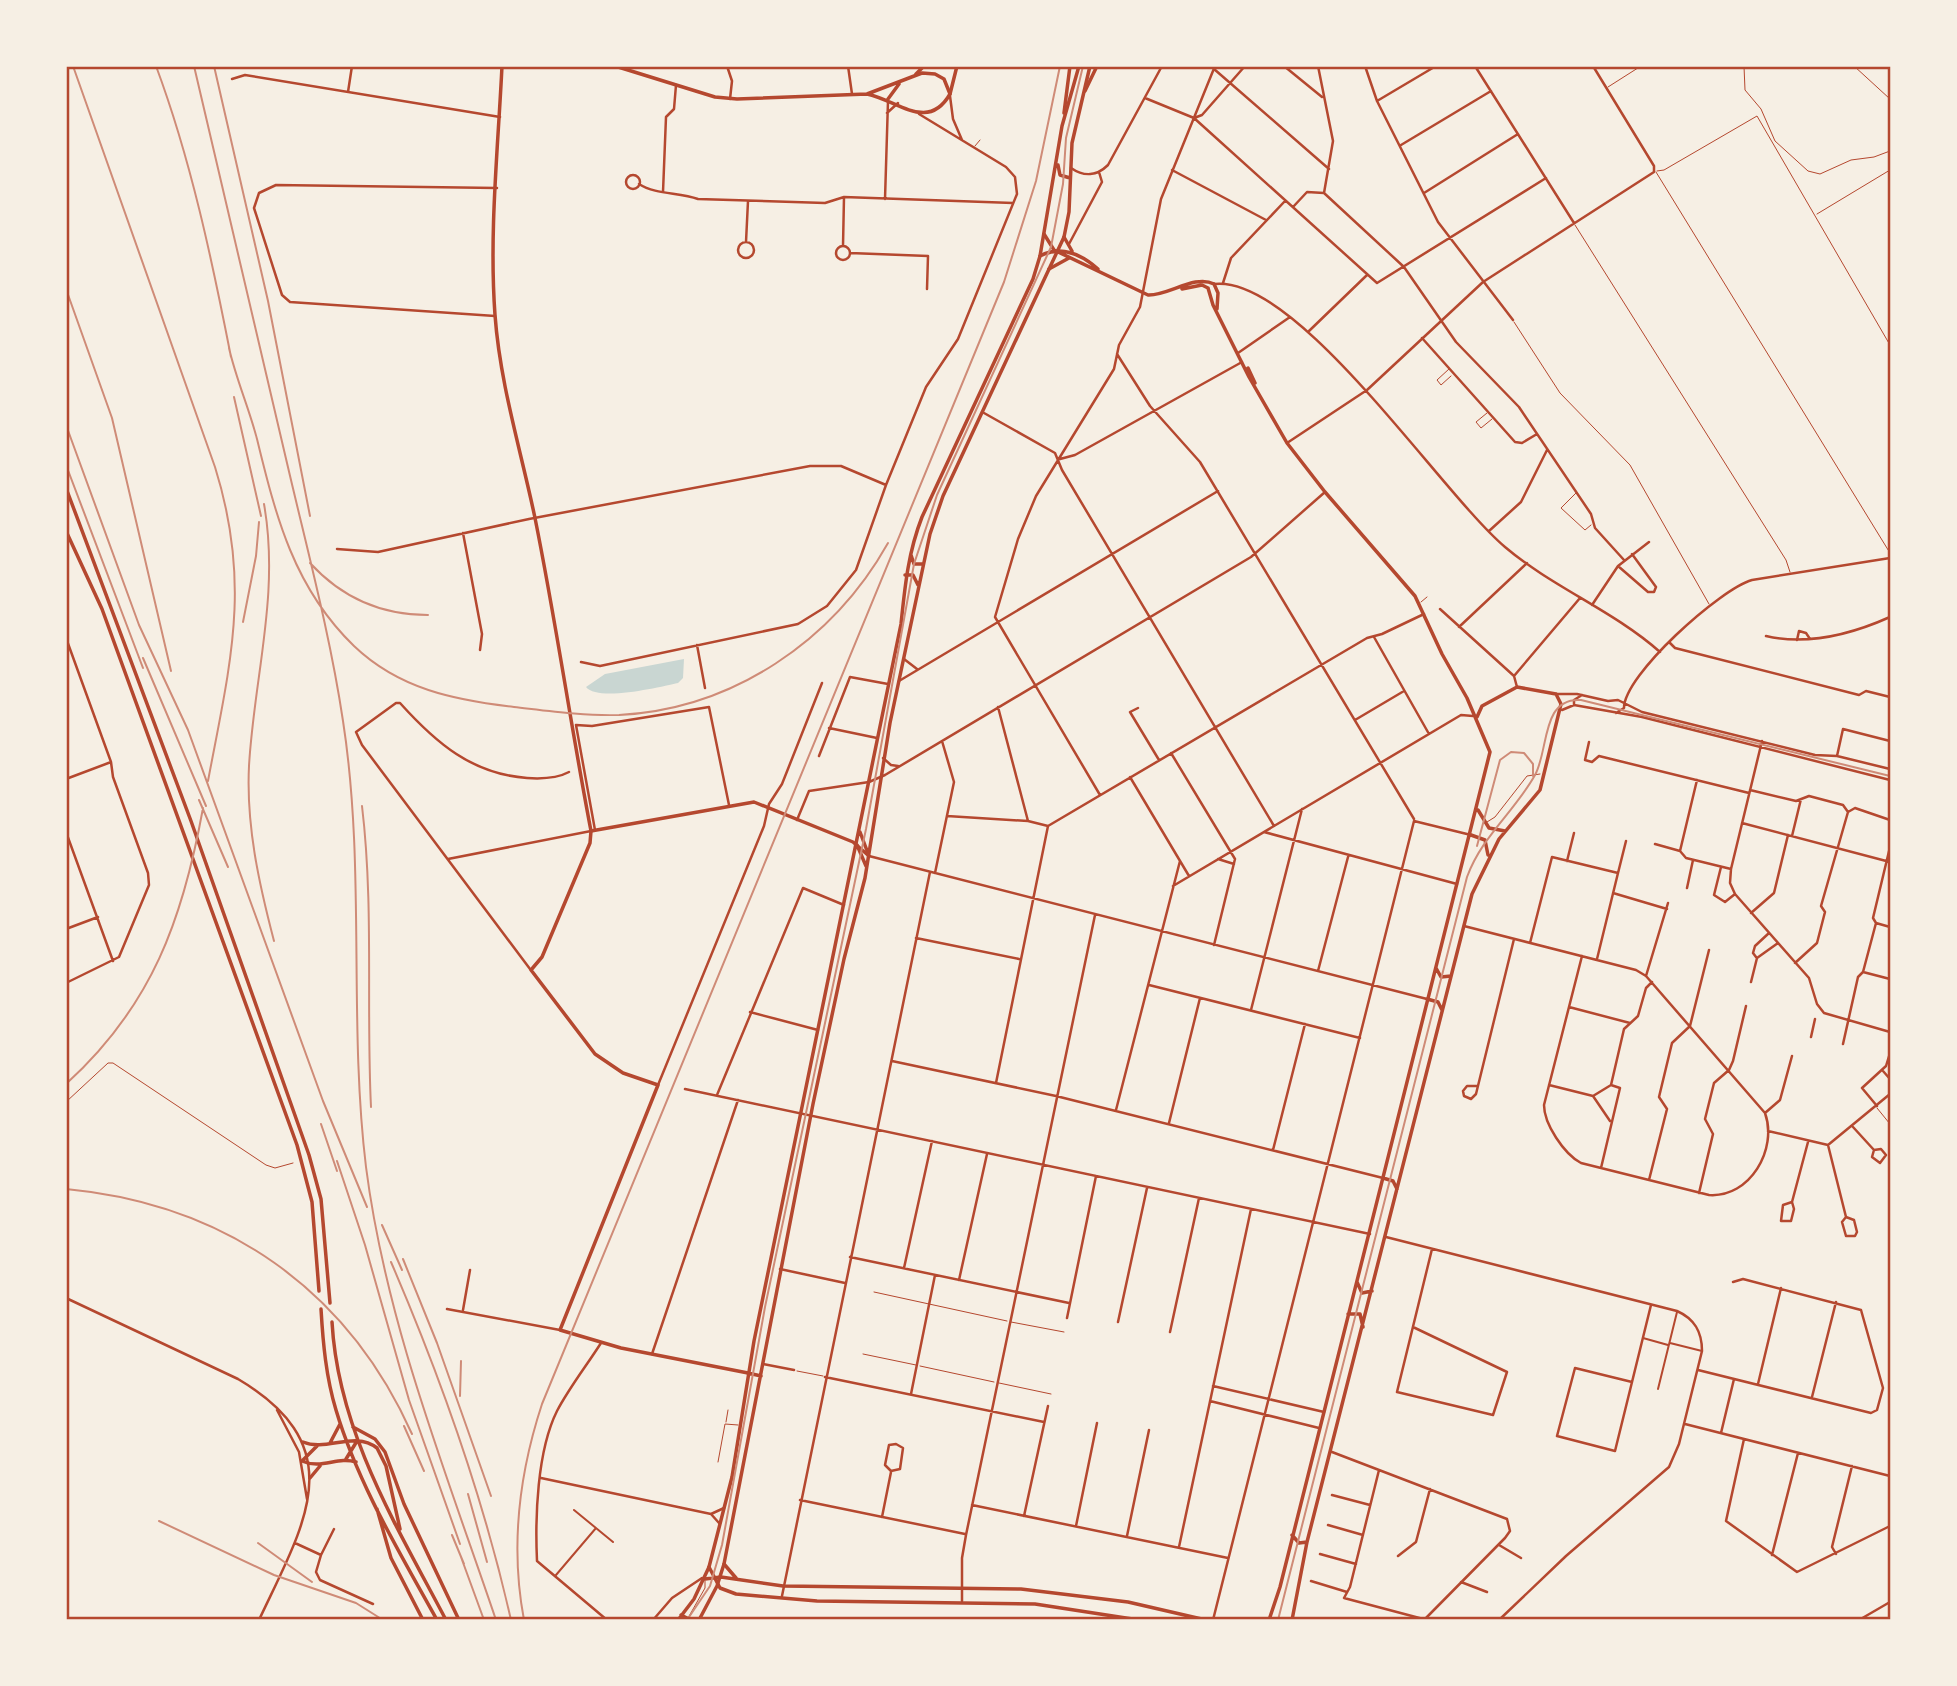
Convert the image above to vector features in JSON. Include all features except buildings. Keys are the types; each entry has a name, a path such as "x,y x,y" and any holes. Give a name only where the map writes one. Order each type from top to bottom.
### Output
{"main road":[{"path":"502,66 495,316 504,377 535,518 579,774 593,831 542,957 531,970 595,1054 624,1073 658,1085 560,1330 601,1343 761,1376"},
{"path":"615,66 730,99 867,94 899,83 925,66"},
{"path":"867,94 888,99 919,114 937,110 950,94 957,66"},
{"path":"689,1619 680,1617 705,1579 724,1508 800,1113 901,624 905,575 910,554 922,517 1027,294 1040,257 1057,163 1070,66"},
{"path":"1064,118 1079,66"},
{"path":"699,1619 713,1596 724,1564 780,1269 844,960 867,868 883,758 923,564 939,507 1064,237 1069,212 1074,128 1090,66"},
{"path":"1082,96 1097,66"},
{"path":"916,74 929,72 940,76 947,84 950,94"},
{"path":"888,99 899,83"},
{"path":"1057,163 1060,175 1070,178"},
{"path":"1044,234 1057,251 1142,293 1156,296 1199,282 1214,284"},
{"path":"1064,237 1073,253"},
{"path":"1040,257 1057,251 1073,253 1100,271"},
{"path":"1049,269 1069,258"},
{"path":"1208,288 1214,284"},
{"path":"1214,284 1218,293 1217,311"},
{"path":"1180,289 1202,285 1208,288 1242,362 1287,443 1419,603 1469,701 1490,752 1370,1234 1269,1619"},
{"path":"66,488 191,821 309,1155 321,1199 330,1303"},
{"path":"66,531 102,609 297,1145 312,1202 319,1291"},
{"path":"910,554 914,564 923,564"},
{"path":"905,575 914,576 918,587"},
{"path":"1292,1619 1307,1542 1472,894 1488,857 1505,831 1538,794 1562,710 1556,694 1517,687 1482,706 1477,718"},
{"path":"1469,701 1482,706"},
{"path":"593,831 754,802 856,845 869,856"},
{"path":"1477,808 1483,823 1493,829 1505,831"},
{"path":"860,829 863,845 869,856"},
{"path":"1471,835 1486,841 1488,857"},
{"path":"856,845 872,841"},
{"path":"862,851 867,868"},
{"path":"1435,967 1441,977 1451,976"},
{"path":"1427,999 1438,1002 1443,1012"},
{"path":"1383,1178 1393,1181 1398,1190"},
{"path":"1356,1280 1362,1293 1372,1291"},
{"path":"321,1309 325,1361 340,1424 377,1507 437,1619"},
{"path":"1348,1314 1361,1315 1363,1329"},
{"path":"332,1322 340,1389 351,1426 400,1531 446,1619"},
{"path":"330,1443 340,1424"},
{"path":"351,1426 375,1439 385,1452 404,1504 459,1619"},
{"path":"346,1459 357,1441"},
{"path":"303,1443 318,1445 357,1441 385,1452"},
{"path":"318,1445 302,1461 320,1466 346,1459 356,1462"},
{"path":"377,1448 386,1466 400,1531"},
{"path":"310,1478 320,1466"},
{"path":"377,1507 377,1518 391,1558 423,1619"},
{"path":"1292,1535 1299,1543 1307,1542"},
{"path":"724,1564 738,1579"},
{"path":"709,1567 717,1586 723,1591"},
{"path":"705,1579 721,1577 783,1586 962,1587 1067,1593 1128,1602 1206,1619"},
{"path":"713,1596 723,1591 817,1601 1035,1604 1139,1619"}],"street":[{"path":"348,92 352,66"},
{"path":"727,66 732,81 730,99"},
{"path":"848,66 849,95"},
{"path":"1070,168 1079,174 1099,172 1111,160 1162,66"},
{"path":"1194,118 1202,115 1245,66"},
{"path":"1284,66 1322,97"},
{"path":"1324,193 1335,141 1322,97 1318,67 1325,66"},
{"path":"1365,66 1377,101 1449,239 1513,320"},
{"path":"1377,101 1436,66"},
{"path":"1475,66 1574,223"},
{"path":"1287,443 1364,391 1483,282 1654,171 1593,66"},
{"path":"1100,795 995,617 1018,539 1036,496 1114,369 1117,354 1140,307 1161,199 1214,68 1329,169"},
{"path":"232,79 245,75 500,117"},
{"path":"663,192 666,117 674,110 676,85"},
{"path":"1401,145 1491,91"},
{"path":"950,94 962,140"},
{"path":"1145,98 1194,118 1380,284 1546,178"},
{"path":"885,199 888,99"},
{"path":"887,113 898,103"},
{"path":"581,662 600,666 784,629 810,619 827,606 856,570 886,485 926,387 958,339 1014,204 1018,188 1012,173 919,114"},
{"path":"954,135 958,131"},
{"path":"1424,193 1518,134"},
{"path":"1172,170 1266,220"},
{"path":"1069,246 1102,182 1099,172"},
{"path":"639,184 698,199 825,203 844,197 1014,204"},
{"path":"495,316 290,302 282,295 254,208 259,193 276,185 497,188"},
{"path":"1293,207 1307,192 1324,193 1404,267 1456,342 1519,407 1591,514 1593,524 1624,560"},
{"path":"844,197 844,246 850,253 928,256 927,289"},
{"path":"746,242 738,248 741,256 746,258 750,257 754,250 746,242 748,201"},
{"path":"1223,283 1231,258 1285,201"},
{"path":"844,246 835,252 838,259 847,260 850,253"},
{"path":"1309,331 1368,274"},
{"path":"1214,284 1223,283 1256,295 1292,316 1309,331 1506,548 1660,652"},
{"path":"1238,353 1292,316"},
{"path":"1422,338 1492,419 1519,443 1537,434"},
{"path":"1117,354 1154,410 1198,459 1415,821 1471,835"},
{"path":"1060,459 1075,455 1242,362"},
{"path":"984,413 1055,453 1060,459 1062,470 1274,826"},
{"path":"1489,531 1521,502 1547,450"},
{"path":"337,549 378,552 535,518 810,466 841,466 886,485"},
{"path":"899,681 1218,491"},
{"path":"797,820 809,791 869,782 880,777 1255,554 1325,492"},
{"path":"463,533 482,634 480,650"},
{"path":"1592,605 1618,566 1649,542"},
{"path":"1618,566 1648,592 1654,592 1656,587 1632,554"},
{"path":"1616,713 1624,708 1624,701 1660,652 1711,606 1742,583 1891,558"},
{"path":"1459,626 1527,563"},
{"path":"1514,676 1580,598"},
{"path":"1440,609 1514,676 1517,687"},
{"path":"947,816 1028,821 1048,826 1321,664 1424,614"},
{"path":"1766,636 1811,639 1857,632 1891,617"},
{"path":"1797,640 1799,631 1806,633 1811,639"},
{"path":"1373,637 1429,734"},
{"path":"66,638 111,762 113,777 148,873 149,885 124,951 113,961 66,983"},
{"path":"1670,643 1675,648 1844,691 1891,697"},
{"path":"697,645 705,688"},
{"path":"904,659 917,669"},
{"path":"819,756 850,677 888,684"},
{"path":"658,1085 764,826 768,807 782,784 822,683"},
{"path":"1354,720 1404,691"},
{"path":"1556,694 1624,701 1642,712 1815,755 1837,756 1891,769"},
{"path":"1574,705 1574,700 1582,695"},
{"path":"531,970 362,745 356,732 396,703 454,755 488,771 533,778 560,777 569,772"},
{"path":"1562,710 1574,705 1616,713 1891,780"},
{"path":"448,859 593,831 576,725 592,726 702,706 712,710 729,806"},
{"path":"998,707 1028,821"},
{"path":"1138,708 1130,712 1159,760"},
{"path":"1173,886 1461,715 1477,718"},
{"path":"829,728 877,738"},
{"path":"1837,756 1843,729 1890,741 1891,735"},
{"path":"782,1596 916,938 954,782 942,740"},
{"path":"1762,741 1731,869 1730,883 1735,894 1810,981 1821,1011 1891,1032"},
{"path":"1590,742 1585,760 1592,762 1599,756 1796,801 1809,796 1843,805 1848,812"},
{"path":"1171,753 1230,852 1234,864 1214,945"},
{"path":"883,758 891,765 898,766"},
{"path":"66,779 111,762"},
{"path":"1130,777 1189,876"},
{"path":"1680,851 1698,780"},
{"path":"1751,913 1774,893 1801,799"},
{"path":"1795,963 1816,943 1825,912 1821,906 1848,812 1855,808 1891,820"},
{"path":"1251,1010 1302,810"},
{"path":"1213,1619 1415,821"},
{"path":"1742,823 1889,861"},
{"path":"996,1083 1048,826"},
{"path":"66,832 113,961"},
{"path":"1264,832 1348,857 1457,884"},
{"path":"1567,861 1574,833"},
{"path":"1597,960 1626,841"},
{"path":"1655,844 1680,851 1693,860 1731,869"},
{"path":"1843,1044 1857,977 1863,972 1876,923 1873,919 1891,847"},
{"path":"869,856 1427,999"},
{"path":"1318,971 1348,857"},
{"path":"1530,943 1552,857 1618,873"},
{"path":"1218,859 1234,864"},
{"path":"1686,888 1693,860"},
{"path":"1116,1110 1180,861"},
{"path":"1721,867 1714,895 1725,902 1735,894"},
{"path":"717,1096 803,888 844,905"},
{"path":"1613,893 1667,909"},
{"path":"1646,976 1668,903"},
{"path":"962,1601 966,1535 1095,915"},
{"path":"66,929 98,917"},
{"path":"1876,923 1891,927"},
{"path":"1464,926 1514,939 1582,956 1636,970 1646,976 1765,1112 1768,1131 1759,1168 1752,1179 1719,1196 1581,1163 1567,1152 1544,1112 1582,956"},
{"path":"1757,958 1753,953 1755,946 1769,933"},
{"path":"916,938 1021,959"},
{"path":"1477,1086 1466,1086 1464,1096 1471,1099 1474,1097 1477,1086 1514,939"},
{"path":"1751,982 1757,958 1777,943"},
{"path":"1649,1180 1667,1109 1659,1097 1672,1042 1690,1026 1709,950"},
{"path":"1863,972 1891,979"},
{"path":"1593,1096 1611,1085 1624,1029 1638,1016 1646,988 1651,982"},
{"path":"1148,984 1360,1038"},
{"path":"1169,1124 1200,998"},
{"path":"1699,1192 1713,1134 1705,1119 1714,1083 1729,1070 1746,1006"},
{"path":"1569,1007 1631,1023"},
{"path":"750,1012 818,1030"},
{"path":"1811,1037 1815,1019"},
{"path":"1273,1150 1305,1024"},
{"path":"1876,1106 1862,1088 1883,1070 1891,1053"},
{"path":"1765,1112 1780,1100 1792,1056"},
{"path":"891,1061 1116,1110 1383,1178"},
{"path":"1883,1070 1891,1079"},
{"path":"1549,1085 1593,1096 1612,1122"},
{"path":"1601,1168 1620,1088 1611,1085"},
{"path":"685,1089 1370,1234"},
{"path":"1768,1131 1828,1145 1891,1094"},
{"path":"652,1354 738,1100"},
{"path":"1852,1127 1874,1150"},
{"path":"904,1268 932,1141"},
{"path":"1792,1202 1783,1205 1781,1221 1791,1222 1794,1209 1792,1202 1808,1141"},
{"path":"1828,1145 1846,1217"},
{"path":"960,1280 987,1153"},
{"path":"1067,1318 1096,1177"},
{"path":"1118,1322 1147,1187"},
{"path":"1170,1332 1199,1198"},
{"path":"1179,1548 1251,1209"},
{"path":"1846,1217 1854,1220 1857,1232 1855,1236 1846,1236 1842,1222 1846,1217"},
{"path":"1386,1237 1677,1311 1685,1315 1699,1330 1702,1351 1675,1457 1661,1477 1566,1556 1499,1619"},
{"path":"1413,1327 1507,1372 1493,1415 1397,1392 1432,1249"},
{"path":"850,1257 1069,1303"},
{"path":"780,1269 845,1283"},
{"path":"463,1310 470,1270"},
{"path":"911,1394 935,1275"},
{"path":"1698,1370 1874,1413 1883,1388 1864,1313 1858,1307 1743,1279 1733,1282"},
{"path":"1757,1385 1781,1289"},
{"path":"66,1298 238,1380 276,1407 291,1422 303,1443 309,1464 307,1502 295,1543 259,1619"},
{"path":"1811,1398 1836,1302"},
{"path":"1632,1382 1574,1368 1557,1436 1615,1451 1651,1305"},
{"path":"447,1309 560,1330"},
{"path":"1658,1389 1677,1311"},
{"path":"1643,1338 1702,1351"},
{"path":"601,1343 557,1411 541,1478 536,1524 537,1561 607,1619"},
{"path":"763,1364 793,1370"},
{"path":"825,1377 1044,1422"},
{"path":"1721,1433 1734,1379"},
{"path":"1213,1386 1324,1412"},
{"path":"1210,1401 1320,1428"},
{"path":"1024,1516 1048,1406"},
{"path":"276,1407 302,1461 307,1502"},
{"path":"1076,1526 1097,1423"},
{"path":"1685,1424 1891,1476"},
{"path":"1127,1537 1149,1430"},
{"path":"1744,1439 1725,1516 1730,1525 1797,1572 1891,1526"},
{"path":"896,1444 903,1448 900,1469 891,1471 885,1465 889,1445 896,1444"},
{"path":"1332,1452 1504,1516 1510,1531 1426,1619 1344,1598 1356,1564 1379,1470"},
{"path":"1773,1555 1798,1453"},
{"path":"1836,1554 1832,1547 1852,1466"},
{"path":"881,1517 891,1471"},
{"path":"541,1478 711,1514 719,1523"},
{"path":"1398,1556 1416,1542 1430,1489"},
{"path":"1332,1495 1370,1505"},
{"path":"800,1500 966,1535"},
{"path":"972,1505 1228,1558"},
{"path":"711,1514 724,1508"},
{"path":"574,1510 612,1542"},
{"path":"1328,1525 1363,1535"},
{"path":"555,1576 596,1528"},
{"path":"334,1529 321,1555 317,1577 373,1604"},
{"path":"295,1543 321,1555"},
{"path":"1499,1545 1521,1558"},
{"path":"1320,1554 1356,1564"},
{"path":"653,1619 676,1595 688,1589 698,1578 705,1579"},
{"path":"1311,1581 1347,1592"},
{"path":"1461,1582 1487,1592"},
{"path":"1858,1619 1891,1602"}],"lane":[{"path":"1606,88 1641,66"},
{"path":"1744,66 1745,90 1761,109 1776,141 1808,171 1821,174 1851,160 1874,157 1891,151"},
{"path":"1854,66 1891,99"},
{"path":"1654,171 1664,170 1758,116 1891,345"},
{"path":"970,154 979,141"},
{"path":"1815,215 1891,170"},
{"path":"1654,171 1662,179 1891,553"},
{"path":"1574,223 1786,560 1791,574"},
{"path":"1513,320 1560,393 1630,465 1711,606"},
{"path":"1449,369 1437,380 1441,385 1453,374"},
{"path":"1487,413 1476,422 1481,428 1492,419"},
{"path":"1577,493 1561,508 1585,530 1593,524"},
{"path":"1419,603 1427,597"},
{"path":"1483,823 1495,817 1527,776 1546,772"},
{"path":"66,1102 108,1063 113,1063 266,1166 275,1168 293,1163"},
{"path":"1876,1106 1891,1124"},
{"path":"874,1293 1064,1332"},
{"path":"863,1353 1051,1394"},
{"path":"793,1370 825,1377"},
{"path":"718,1462 728,1410"},
{"path":"725,1424 740,1424"},
{"path":"689,1619 705,1588 705,1579"}],"shaded area":[{"path":"684,659 683,678 678,683 616,693 593,691 586,687 605,674"}],"tram line":[{"path":"687,1620 710,1586 722,1545 765,1307 866,829 914,564 937,495 1051,247 1063,184 1066,138 1083,66"},
{"path":"1278,1620 1467,877 1481,849 1535,775 1548,727 1559,707 1568,701 1581,700 1890,776"},
{"path":"1477,846 1500,760 1511,752 1524,753 1533,764 1533,776"}],"railway":[{"path":"73,66 215,467 226,510 233,549 234,624 224,699 208,781"},
{"path":"156,66 190,174 231,357"},
{"path":"194,66 318,592 343,721 354,832 361,1111 375,1225 388,1283 420,1396 496,1620"},
{"path":"214,66 268,301 310,516"},
{"path":"524,1620 518,1565 519,1511 528,1457 542,1404 1004,282 1036,181 1060,66"},
{"path":"66,289 112,418 171,671"},
{"path":"229,348 280,523 302,576 333,624 354,646 390,673 428,690 470,701 593,715 661,710 701,699 740,684 776,664 809,639 839,610 888,543"},
{"path":"234,397 261,516"},
{"path":"66,425 139,625 188,730 323,1101 367,1207"},
{"path":"66,465 143,668"},
{"path":"264,504 268,537 268,603 252,733 249,788 255,854 274,941"},
{"path":"243,622 256,556 259,522"},
{"path":"310,563 335,586 363,602 394,612 428,615"},
{"path":"143,658 206,806"},
{"path":"199,800 228,867"},
{"path":"362,806 368,881 371,1107"},
{"path":"66,1084 121,1024 142,992 159,958 174,924 185,887 203,808"},
{"path":"321,1124 337,1171"},
{"path":"337,1161 365,1245 409,1400 460,1544"},
{"path":"66,1189 124,1198 178,1213 228,1235 274,1263 316,1297 353,1337 385,1382 412,1434"},
{"path":"382,1225 402,1270"},
{"path":"403,1259 437,1343 491,1496"},
{"path":"391,1262 427,1349 459,1438 487,1528 511,1620"},
{"path":"460,1396 461,1361"},
{"path":"404,1426 424,1471"},
{"path":"468,1494 487,1562"},
{"path":"159,1521 274,1575 356,1603 383,1620"},
{"path":"452,1535 464,1564"},
{"path":"258,1543 312,1582"},
{"path":"461,1557 484,1620"}]}
